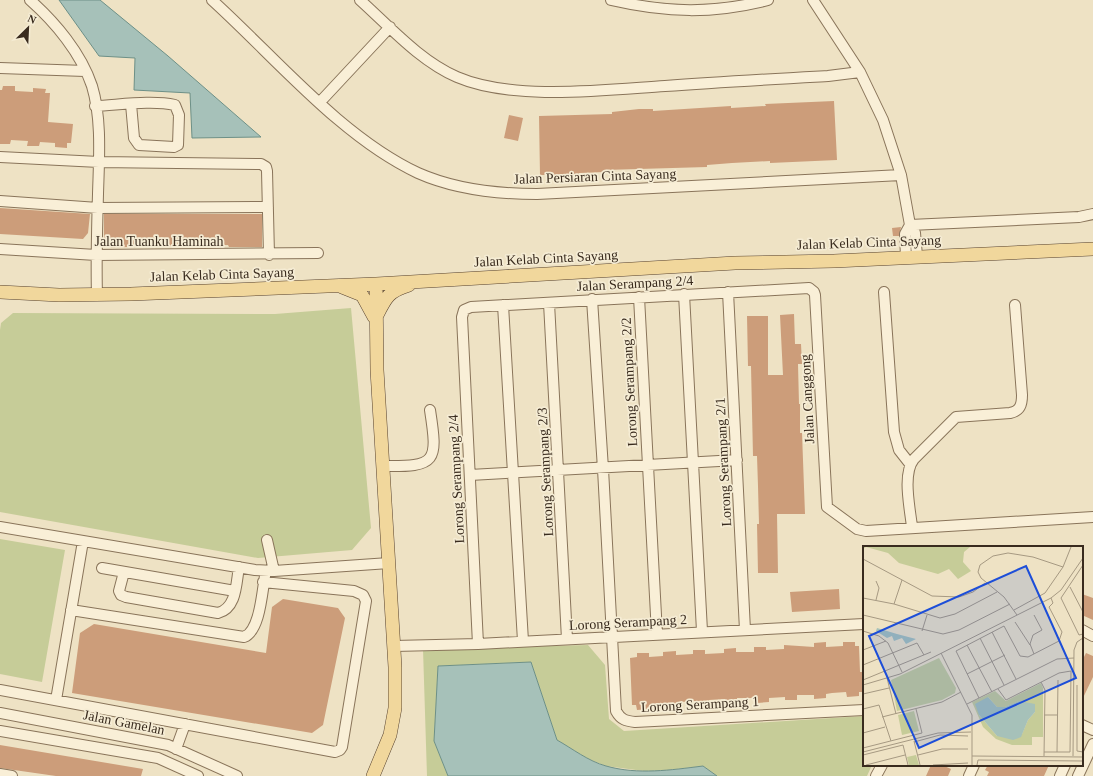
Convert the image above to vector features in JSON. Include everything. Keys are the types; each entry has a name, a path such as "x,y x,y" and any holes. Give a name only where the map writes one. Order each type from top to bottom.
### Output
{"main road":[{"name":"Jalan Kelab Cinta Sayang","path":"0,292 97,295 331,286 735,263 1093,249"},
{"path":"375,318 383,302 394,290 426,280"},
{"path":"373,776 386,747 394,708 394,646 375,318 376,284"},
{"path":"331,286 347,288 362,295 375,318"}],"street":[{"path":"30,0 46,14 60,30 85,71 92,86 99,162 96,255 97,295"},
{"name":"Jalan Persiaran Cinta Sayang","path":"212,0 320,102 359,136 405,166 439,180 504,193 562,193 901,175"},
{"path":"360,0 416,50 448,72 473,82 510,90 554,91 627,88 828,76 860,72"},
{"path":"611,0 658,8 690,11 719,10 768,0"},
{"path":"813,0 860,72 883,120 901,175 910,225 905,234 911,257"},
{"path":"320,102 390,27"},
{"path":"0,68 85,71"},
{"path":"95,106 131,104 175,105 179,115 178,145 174,147 137,143 134,138 131,104"},
{"path":"0,157 99,162 261,164 266,167 267,171 269,255"},
{"path":"0,201 98,208 268,207"},
{"path":"910,225 1079,217 1093,214"},
{"name":"Jalan Tuanku Haminah","path":"0,249 96,255 269,255 318,253"},
{"name":"Jalan Serampang 2/4","path":"462,313 464,310 471,307 592,299 805,288 812,290"},
{"name":"Jalan Canggong","path":"812,290 814,295 821,392 827,507 861,531 912,527"},
{"name":"Lorong Serampang 2/1","path":"728,292 745,630"},
{"path":"884,292 894,432 899,450 910,464"},
{"path":"684,294 691,463 702,631"},
{"name":"Lorong Serampang 2/2","path":"639,297 657,634"},
{"name":"Lorong Serampang 1","path":"592,299 613,637 616,712 622,719 635,722 863,710"},
{"name":"Lorong Serampang 2/3","path":"549,303 567,639"},
{"path":"504,306 523,641"},
{"path":"1015,306 1022,395 1020,408 1017,412 1010,413 956,417 910,464 908,475 912,527 1093,517"},
{"name":"Lorong Serampang 2/4","path":"462,313 478,644"},
{"path":"383,466 416,466 428,459 435,446 430,410"},
{"path":"470,475 603,469 737,460"},
{"path":"0,527 270,571 389,563"},
{"path":"71,610 244,637 250,635 255,625 264,582 270,571 267,540"},
{"path":"56,700 83,541"},
{"path":"124,572 119,591 121,595 178,607 218,613 225,611 233,601 239,567"},
{"path":"102,568 235,591"},
{"path":"0,690 335,752 340,750 342,747 366,601 363,595 359,592 264,582"},
{"name":"Lorong Serampang 2","path":"394,646 478,644 702,631 863,624"},
{"path":"1083,631 1093,636"},
{"name":"Jalan Gamelan","path":"0,713 151,740 176,749 237,776"},
{"path":"176,749 185,724"},
{"path":"1083,726 1093,730"},
{"path":"0,731 158,758 198,776"},
{"path":"1083,765 1093,744"},
{"path":"876,776 881,766"},
{"path":"969,776 974,766"},
{"path":"1060,776 1065,766"},
{"path":"1078,776 1083,766"},
{"path":"0,774 12,776"}],"green space":[{"path":"351,308 371,528 352,550 258,558 0,512 0,330 1,323 13,313 275,314"},
{"path":"0,539 65,550 42,682 0,674"},
{"path":"588,645 605,665 609,719 624,731 863,716 863,766 872,766 867,776 717,776 703,766 651,772 606,766 588,759 557,740 531,662 438,666 434,741 448,776 427,776 423,649"}],"water":[{"path":"59,0 100,0 168,56 261,137 192,138 190,93 134,90 135,58 99,56"},
{"path":"531,662 557,740 593,761 618,769 654,771 703,766 717,776 448,776 434,741 438,666"}],"building":[{"path":"3,86 15,86 15,91 33,92 33,88 46,89 45,93 50,93 48,122 73,124 71,143 67,143 67,148 55,147 55,143 40,142 39,146 27,146 28,141 11,140 10,144 0,144 0,90 2,90"},
{"path":"834,101 837,160 770,163 770,161 707,165 707,167 604,170 604,172 579,173 579,175 540,175 539,116 612,114 612,112 639,109 653,109 653,111 731,106 731,108 766,106 765,104"},
{"path":"509,115 523,118 518,141 504,138"},
{"path":"0,208 90,214 88,233 83,239 0,234"},
{"path":"104,214 262,214 262,247 229,247 228,245 127,246 111,248 104,239"},
{"path":"901,227 899,236 893,236 892,228"},
{"path":"794,314 795,344 801,344 802,364 798,364 800,433 802,433 805,514 777,514 778,573 758,573 757,524 759,524 757,456 753,456 751,366 748,366 747,316 768,316 768,375 783,375 780,315"},
{"path":"839,589 840,609 792,612 790,592"},
{"path":"1083,594 1093,598 1093,620 1083,615"},
{"path":"283,599 338,608 345,618 323,725 312,733 72,693 80,633 94,624 266,653 272,607"},
{"path":"826,642 826,647 843,646 843,642 855,642 855,646 859,646 860,672 863,672 863,692 859,692 859,696 847,697 846,692 826,694 826,698 814,699 814,695 797,695 797,700 785,700 785,697 769,698 769,702 757,703 757,698 737,698 737,702 725,703 725,699 709,700 709,704 697,705 697,701 679,702 679,706 649,705 649,709 637,710 636,705 632,705 630,658 637,657 637,653 649,653 649,657 663,656 663,652 676,651 676,655 693,654 693,650 705,650 705,654 724,653 724,649 736,648 736,652 754,652 754,647 766,647 766,650 784,649 784,645 814,647 814,643"},
{"path":"1086,653 1093,656 1093,677 1083,698 1083,656"},
{"path":"0,745 143,769 141,776 56,776 0,768"},
{"path":"931,766 944,766 951,769 948,776 926,776"},
{"path":"987,766 1049,766 1044,776 987,776 989,772 985,770"}]}
